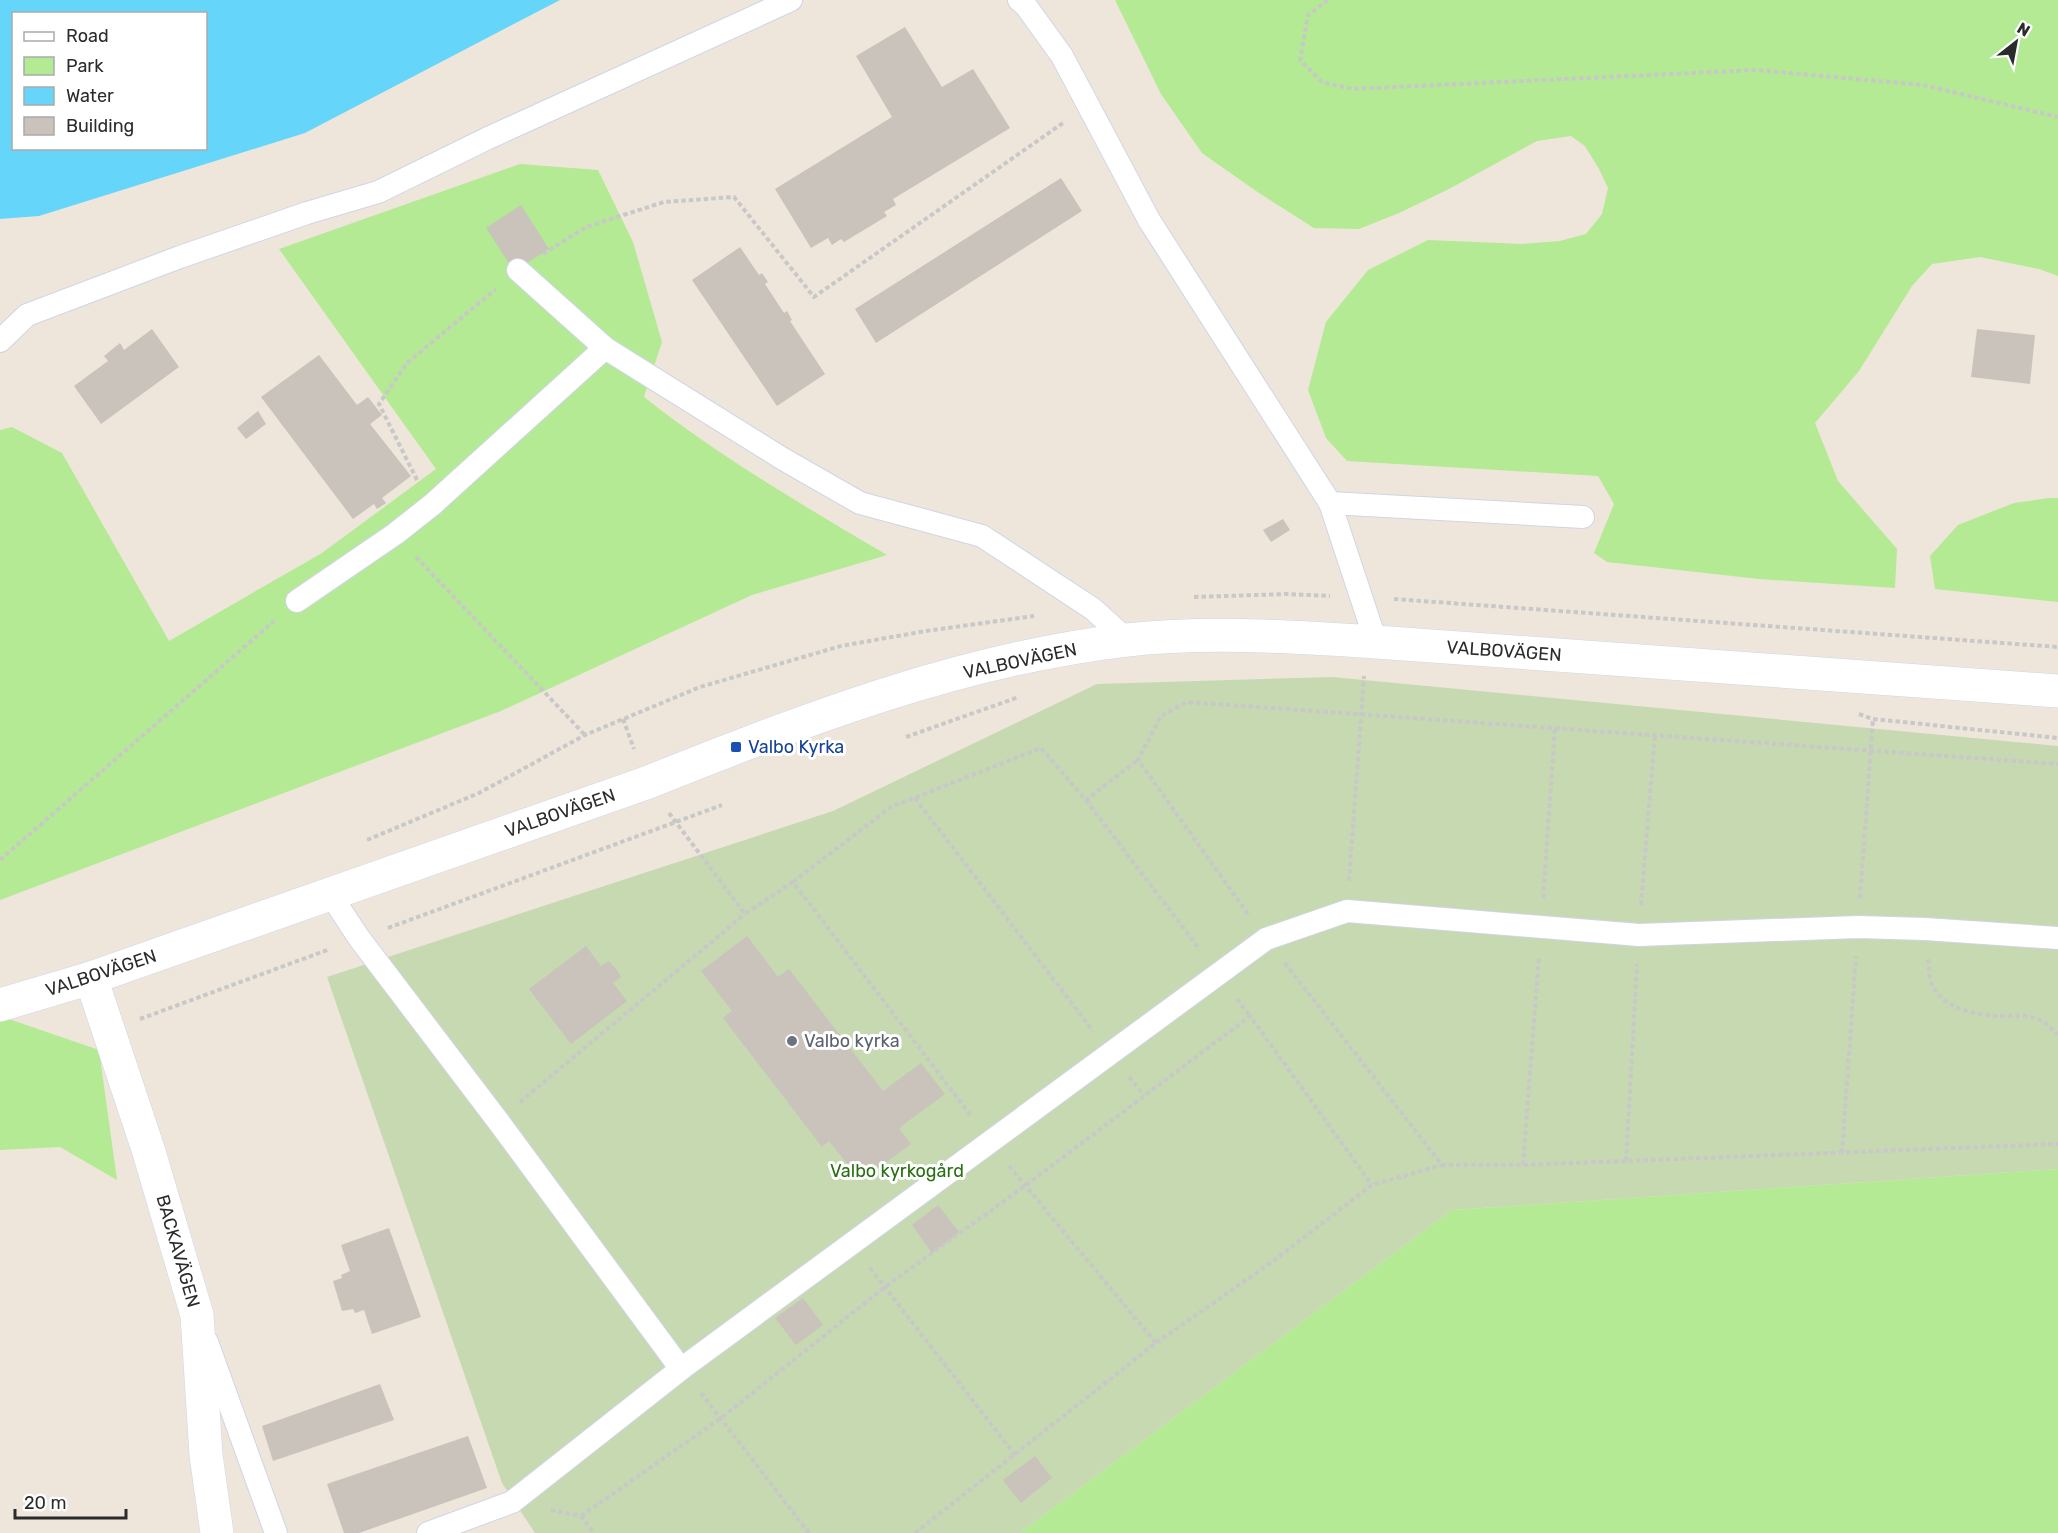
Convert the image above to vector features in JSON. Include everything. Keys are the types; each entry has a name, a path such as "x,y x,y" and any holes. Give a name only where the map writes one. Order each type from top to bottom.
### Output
{"main road":[{"name":"VALBOVÄGEN","path":"0,1005 91,978 646,783 736,747 871,698 1004,660 1127,640 1263,636 1370,655 2058,691"},
{"name":"BACKAVÄGEN","path":"91,978 149,1152 197,1315 206,1455 217,1533"}],"lane":[{"path":"0,341 27,315 180,257 308,213 378,192 486,139 791,0"},
{"path":"1019,0 1026,6 1062,56 1149,220 1330,503 1361,597 1370,655"},
{"path":"518,270 605,348 783,459 860,503 982,536 1093,609 1127,640"},
{"path":"297,601 395,534 433,504 605,348"},
{"path":"1330,503 1583,517"},
{"path":"330,894 359,938 498,1121 681,1369"},
{"path":"428,1533 478,1524 512,1502 681,1369 1266,939 1347,911 1639,935 1858,927 2058,938"},
{"path":"197,1315 276,1533"}],"path":[{"path":"1328,0 1308,15 1300,60 1322,82 1353,89 1756,70 1923,85 2058,117"},
{"path":"433,504 415,476 379,404 407,363 518,270 586,227 664,202 734,197 814,297 1088,105"},
{"path":"395,534 585,735"},
{"path":"1361,597 2058,647"},
{"path":"0,860 297,601"},
{"path":"1347,911 1370,655"},
{"path":"906,737 1019,697"},
{"path":"1851,712 1873,719 2058,738"},
{"path":"623,719 646,783 745,914"},
{"path":"1842,1153 1873,719"},
{"path":"1523,1165 1555,727"},
{"path":"1626,1161 1639,935 1655,734"},
{"path":"498,1121 745,914 793,882 891,807 1041,748 1086,800 1219,974 1372,1185"},
{"path":"1086,800 1138,759"},
{"path":"915,798 1144,1095"},
{"path":"108,1031 722,805"},
{"path":"793,882 1025,1186 1156,1343"},
{"path":"1925,929 1930,980 1938,994 1966,1012 2031,1017 2046,1023 2058,1035"},
{"path":"594,1533 581,1516 721,1418 885,1287 1025,1186 1250,1017"},
{"path":"915,1533 1156,1343 1272,1262 1372,1185 1442,1165"},
{"path":"852,1244 1015,1455"},
{"path":"681,1369 809,1533"}],"green space":[{"path":"1115,0 2058,0 2058,276 2039,269 1980,257 1932,264 1912,286 1859,371 1815,423 1838,481 1897,549 1895,588 1759,579 1607,562 1594,553 1614,504 1598,476 1347,461 1326,438 1308,390 1326,322 1368,270 1428,240 1522,244 1560,241 1586,234 1602,214 1608,188 1585,146 1571,136 1537,141 1449,189 1359,229 1314,228 1202,153 1161,94"},
{"path":"520,164 598,170 633,242 662,342 644,397 732,460 887,555 752,595 501,711 0,900 0,430 12,427 62,453 169,641 322,553 436,469 279,249"},
{"path":"2058,498 2058,602 1935,589 1930,556 1958,525 2014,503"},
{"name":"Valbo kyrkogård","path":"1332,677 2058,746 2058,1169 1452,1210 1020,1533 535,1533 502,1483 327,977 833,811 1097,684"},
{"path":"0,1016 99,1050 117,1180 60,1147 0,1150"},
{"path":"2058,1169 2058,1533 1020,1533 1452,1210"}],"water":[{"path":"0,0 560,0 305,133 39,216 0,219"}],"building":[{"path":"905,27 942,87 973,69 1010,128 893,199 896,205 884,212 887,216 844,242 841,239 832,245 828,238 811,248 775,189 892,117 856,56"},
{"path":"1061,178 1082,211 876,343 855,309"},
{"path":"521,205 549,249 514,271 486,228"},
{"path":"740,247 759,275 762,273 768,282 765,284 784,313 787,311 792,320 790,321 825,374 777,406 692,280"},
{"path":"152,329 179,367 101,424 74,386 108,361 104,356 120,343 124,350"},
{"path":"1977,329 2035,335 2030,384 1971,377"},
{"path":"319,355 357,405 368,397 382,415 370,424 411,476 382,498 386,503 377,509 374,504 353,519 261,397"},
{"path":"258,411 266,424 246,439 237,428"},
{"path":"1283,519 1290,530 1271,542 1263,530"},
{"name":"Valbo kyrka","path":"747,936 778,977 789,969 883,1091 921,1063 945,1094 899,1128 911,1144 861,1181 829,1141 822,1147 723,1018 732,1011 701,971"},
{"path":"586,946 601,966 609,961 618,972 621,977 613,983 627,1001 571,1044 529,989"},
{"path":"938,1205 959,1232 932,1253 912,1225"},
{"path":"389,1228 421,1317 372,1334 364,1310 355,1313 353,1309 342,1311 333,1281 342,1278 341,1275 350,1271 341,1245"},
{"path":"803,1298 823,1325 796,1345 775,1318"},
{"path":"380,1384 394,1420 273,1461 262,1426"},
{"path":"468,1436 487,1488 359,1533 344,1533 327,1484"},
{"path":"1035,1456 1052,1478 1021,1503 1003,1480"}],"place":[{"name":"Valbo Kyrka","path":"736,747"},
{"name":"Valbo kyrka","path":"792,1041"}]}
